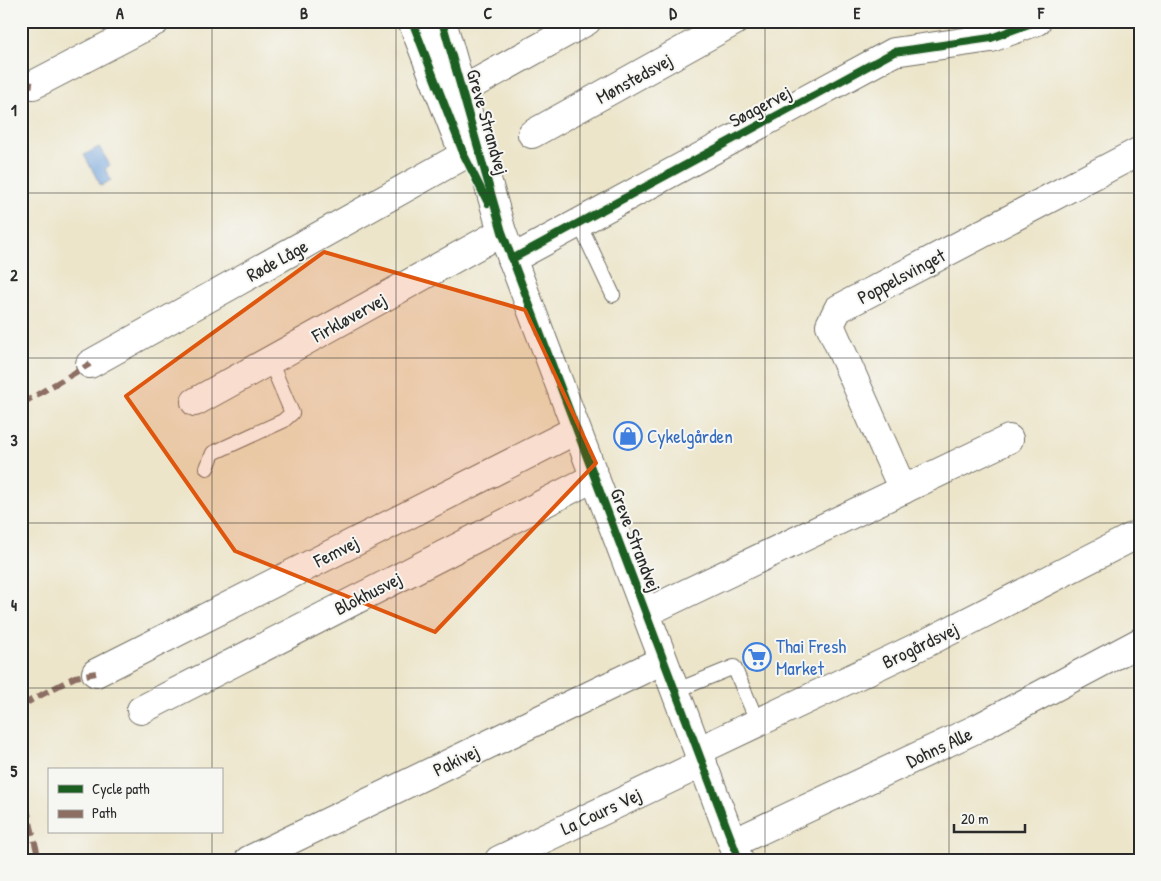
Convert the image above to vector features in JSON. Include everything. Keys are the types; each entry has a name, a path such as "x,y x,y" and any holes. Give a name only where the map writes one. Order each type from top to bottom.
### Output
{"street":[{"path":"33,85 156,21"},
{"name":"Greve Strandvej","path":"412,21 464,156 502,232"},
{"name":"Greve Strandvej","path":"442,21 502,232 647,612 663,660 737,855"},
{"path":"462,91 587,21"},
{"name":"Mønstedsvej","path":"532,134 735,21"},
{"name":"Søagervej","path":"512,260 894,52 991,38 1037,21"},
{"name":"Poppelsvinget","path":"903,490 830,325 838,308 1140,151"},
{"name":"Røde Låge","path":"90,364 464,156"},
{"name":"Firkløvervej","path":"195,402 502,232"},
{"name":"Femvej","path":"96,673 576,430"},
{"path":"647,612 1009,439"},
{"name":"Blokhusvej","path":"141,710 594,476"},
{"name":"Brogårdsvej","path":"700,757 758,722 928,642 1140,533"},
{"name":"Dohns Alle","path":"737,855 1140,642"},
{"name":"Pakivej","path":"249,860 663,660"},
{"name":"La Cours Vej","path":"499,860 700,757"}],"lane":[{"path":"579,223 613,295"},
{"path":"206,468 213,453 283,421 292,413 270,361"},
{"path":"675,691 734,667 758,722"}],"highlighted area":[{"path":"324,252 525,310 596,463 435,632 235,551 126,396"}],"water":[{"path":"99,147 110,165 105,169 111,180 101,186 84,155"}],"marked path":[{"path":"21,83 33,85"},
{"path":"21,404 90,364"},
{"path":"21,703 28,702 75,677 96,673"},
{"path":"21,770 24,797 39,860"}],"cycle path":[{"path":"412,21 464,155 488,203"},
{"path":"442,21 502,232 739,860"},
{"path":"512,259 894,52 991,38 1037,21"}],"place":[{"name":"Cykelgården","path":"628,436"},
{"name":"Thai Fresh Market","path":"757,657"}]}
